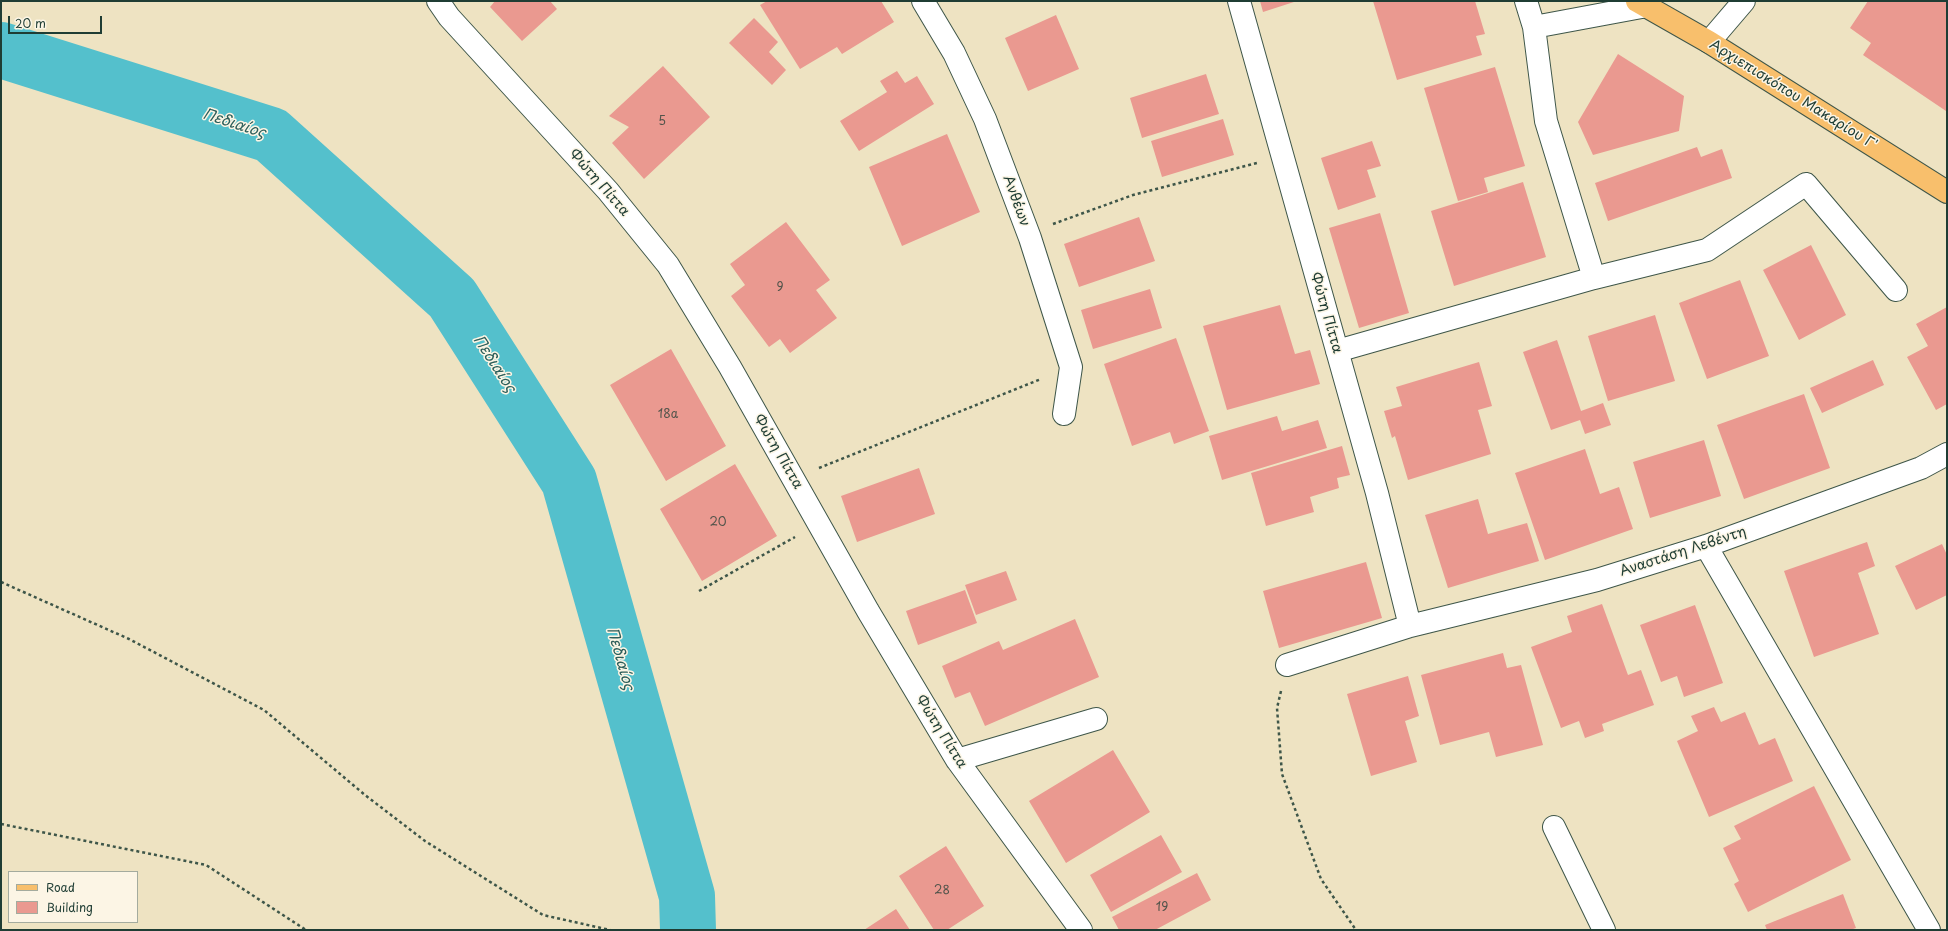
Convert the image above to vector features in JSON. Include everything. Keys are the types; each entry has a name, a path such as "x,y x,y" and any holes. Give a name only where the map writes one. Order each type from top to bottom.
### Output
{"main road":[{"name":"Αρχιεπισκόπου Μακαρίου Γ'","path":"1642,4 1709,42 1947,192"}],"street":[{"name":"Φώτη Πίττα","path":"438,1 449,17 608,191 668,265 730,367 818,524 957,760 1080,930"},
{"name":"Ανθέων","path":"922,1 954,53 985,119 1028,233 1071,367 1064,414"},
{"name":"Φώτη Πίττα","path":"1239,1 1377,493 1410,626"},
{"path":"1526,1 1534,27 1546,121 1594,278"},
{"path":"1709,42 1744,1"},
{"path":"1534,27 1642,4"},
{"path":"1337,351 1594,278 1707,250 1806,184 1896,290"},
{"name":"Αναστάση Λεβέντη","path":"1287,665 1410,626 1597,580 1706,546 1921,468 1947,454"},
{"path":"1706,546 1929,930"},
{"path":"957,760 1096,719"},
{"path":"1554,827 1604,930"}],"path":[{"path":"1028,233 1133,196 1283,156"},
{"path":"793,478 1071,367"},
{"path":"699,591 818,524"},
{"path":"1,582 129,639 264,710 365,795 425,841 543,915 610,930"},
{"path":"1287,665 1277,708 1282,774 1322,879 1356,930"},
{"path":"1,824 206,865 306,930"}],"building":[{"path":"495,1 550,1 557,9 522,41 490,7"},
{"path":"767,1 881,1 894,22 842,54 837,47 800,69 760,5"},
{"path":"1260,1 1297,1 1263,12"},
{"path":"1373,1 1475,1 1485,34 1476,36 1482,55 1397,80"},
{"path":"1868,1 1947,1 1946,111 1863,55 1871,43 1850,28"},
{"path":"1056,15 1079,69 1028,91 1005,38"},
{"path":"754,18 778,42 769,52 786,70 772,85 729,43"},
{"path":"1618,54 1684,96 1679,131 1593,155 1578,122"},
{"path":"663,66 710,117 644,179 612,143 629,127 609,116"},
{"path":"1495,67 1525,166 1484,178 1488,192 1458,201 1424,88"},
{"path":"897,71 905,83 917,76 934,104 859,151 840,121 887,92 880,81"},
{"path":"1206,74 1219,114 1142,138 1130,98"},
{"path":"1223,119 1234,155 1162,177 1151,141"},
{"path":"947,134 980,212 902,246 869,167"},
{"path":"1372,141 1381,166 1367,170 1376,197 1338,210 1321,158"},
{"path":"1697,147 1701,157 1722,149 1732,178 1608,221 1595,183"},
{"path":"1523,182 1546,257 1454,286 1431,211"},
{"path":"1380,213 1409,313 1359,328 1329,228"},
{"path":"1139,217 1155,261 1079,287 1064,244"},
{"path":"786,222 830,280 816,290 837,318 790,353 780,339 769,347 731,296 745,285 730,264"},
{"path":"1811,245 1846,315 1799,340 1763,270"},
{"path":"1740,280 1769,356 1707,379 1679,303"},
{"path":"1150,289 1162,328 1093,349 1081,310"},
{"path":"1280,305 1295,354 1310,350 1320,384 1227,410 1203,326"},
{"path":"1947,307 1947,404 1936,410 1907,357 1928,346 1916,324"},
{"path":"1655,315 1675,381 1608,401 1588,336"},
{"path":"1176,338 1209,431 1174,444 1170,432 1132,446 1104,364"},
{"path":"1557,340 1581,411 1603,403 1611,425 1585,434 1580,420 1551,430 1523,352"},
{"path":"671,349 726,446 666,481 610,385"},
{"path":"1873,360 1884,385 1822,413 1810,388"},
{"path":"1479,362 1492,406 1478,410 1491,454 1408,480 1395,436 1392,438 1384,411 1402,406 1396,387"},
{"path":"1804,394 1830,468 1744,499 1717,425"},
{"path":"1277,416 1282,431 1318,420 1327,448 1222,480 1209,436"},
{"path":"1704,440 1721,496 1650,518 1633,462"},
{"path":"1342,446 1350,475 1337,478 1339,488 1310,497 1314,512 1266,526 1251,473"},
{"path":"1585,449 1600,494 1619,487 1633,529 1545,560 1515,473"},
{"path":"735,464 777,536 702,581 660,509"},
{"path":"919,468 935,514 857,542 841,496"},
{"path":"1478,499 1488,534 1527,523 1539,561 1448,588 1425,515"},
{"path":"1867,542 1875,566 1858,573 1879,634 1814,657 1784,571"},
{"path":"1942,544 1947,555 1947,595 1916,610 1895,566"},
{"path":"1366,562 1382,618 1279,648 1263,591"},
{"path":"1006,571 1017,600 976,615 965,585"},
{"path":"965,590 977,623 918,645 906,611"},
{"path":"1602,604 1628,675 1641,670 1654,705 1602,724 1604,731 1585,738 1579,721 1561,728 1531,647 1572,632 1567,616"},
{"path":"1695,605 1723,683 1684,697 1677,676 1661,682 1640,625"},
{"path":"1075,619 1099,677 985,726 970,692 955,698 942,666 999,641 1003,650"},
{"path":"1503,653 1507,668 1521,665 1543,745 1496,757 1489,732 1440,745 1421,675"},
{"path":"1408,676 1419,716 1405,721 1417,762 1371,776 1347,694"},
{"path":"1714,707 1721,722 1745,712 1759,745 1775,738 1793,781 1709,817 1677,741 1698,731 1691,716"},
{"path":"1113,750 1150,812 1066,863 1029,801"},
{"path":"1814,786 1851,860 1748,912 1734,884 1739,881 1723,848 1741,839 1734,826"},
{"path":"1161,835 1182,872 1111,912 1090,875"},
{"path":"946,846 984,906 947,930 934,930 899,876"},
{"path":"1197,873 1211,900 1155,930 1119,930 1112,917"},
{"path":"1843,894 1856,928 1850,930 1767,930 1765,925"},
{"path":"896,909 910,930 864,930"}],"waterway":[{"name":"Πεδιαίος","path":"1,50 271,135 452,298 569,481 687,896 688,930"}]}
